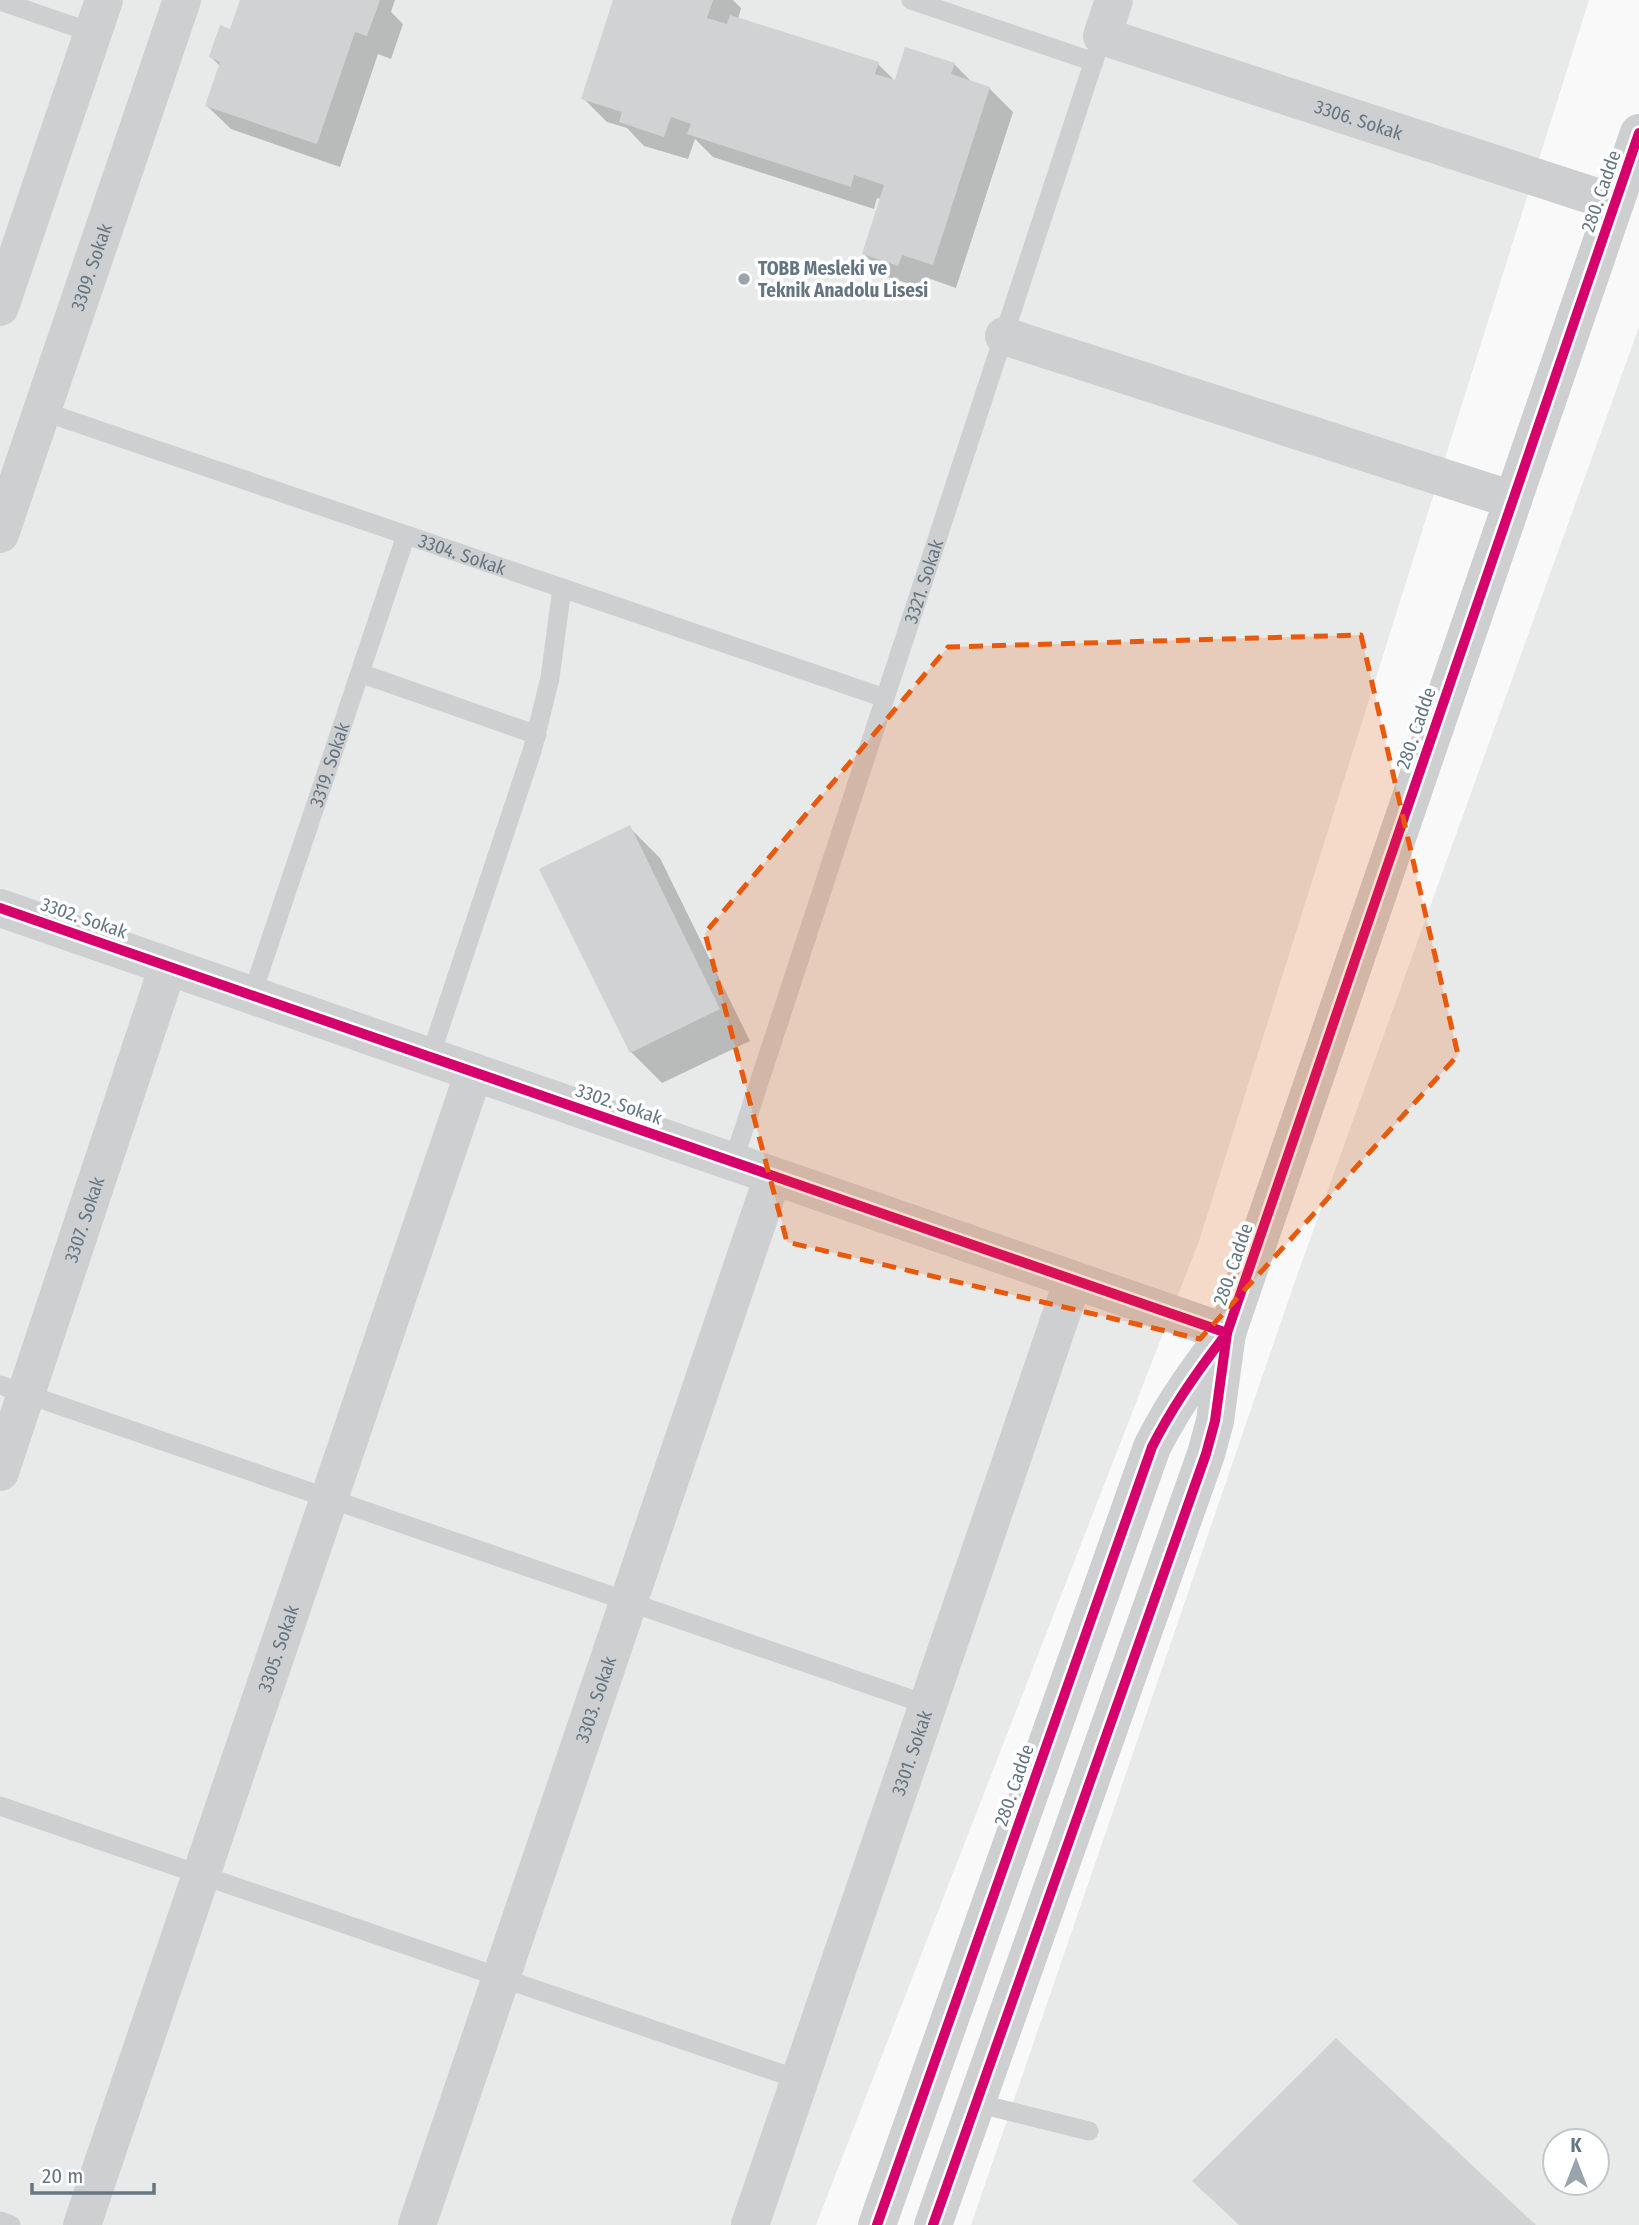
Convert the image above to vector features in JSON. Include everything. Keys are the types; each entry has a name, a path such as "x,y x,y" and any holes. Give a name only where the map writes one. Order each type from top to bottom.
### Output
{"street":[{"name":"3309. Sokak","path":"0,534 182,0"},
{"name":"3321. Sokak","path":"1098,49 1114,0"},
{"path":"0,307 99,17"},
{"name":"3306. Sokak","path":"1098,49 1615,203"},
{"name":"280. Cadde","path":"933,2225 1206,1454 1215,1421 1227,1333 1639,134"},
{"path":"1004,336 1513,500"},
{"name":"3302. Sokak","path":"0,908 1227,1333"},
{"name":"3307. Sokak","path":"0,1472 13,1390 168,966"},
{"name":"3305. Sokak","path":"82,2225 474,1072"},
{"name":"3303. Sokak","path":"417,2225 773,1176"},
{"name":"3301. Sokak","path":"750,2225 1073,1280"},
{"name":"280. Cadde","path":"877,2225 1152,1447 1169,1412 1227,1333"}],"lane":[{"name":"3306. Sokak","path":"911,0 1098,49"},
{"path":"0,1 99,17"},
{"name":"3321. Sokak","path":"733,1162 1098,49"},
{"name":"3304. Sokak","path":"42,411 885,698"},
{"name":"3319. Sokak","path":"252,995 406,535"},
{"path":"430,1057 537,735 550,678 562,588"},
{"path":"360,673 537,735"},
{"path":"13,1390 928,1705"},
{"path":"0,1806 800,2080"},
{"path":"976,2103 1089,2131"},
{"path":"0,2221 11,2225"}],"highlighted area":[{"path":"1361,635 1458,1055 1200,1339 787,1242 705,933 948,647"}],"shaded area":[{"path":"0,0 1589,0 1199,1241 816,2225 0,2225"},
{"path":"1639,327 1639,2225 971,2225 1294,1284"}],"building":[{"path":"240,0 380,0 367,36 355,32 317,144 205,106 220,62 209,57 220,25 230,29"},
{"path":"613,0 713,0 707,18 727,24 730,15 879,62 875,74 895,80 905,47 955,63 951,74 990,87 933,265 902,255 898,266 862,254 884,185 854,175 851,187 687,134 691,124 671,117 664,137 619,122 622,112 581,99"},
{"path":"630,825 720,1009 630,1053 539,869"},
{"path":"1336,2038 1536,2225 1239,2225 1192,2181"}],"cycle path":[{"path":"0,908 1227,1333 1639,133"},
{"path":"877,2225 1152,1447 1186,1388 1227,1333 1215,1421 1206,1454 933,2225"}],"place":[{"name":"TOBB Mesleki ve Teknik Anadolu Lisesi","path":"744,279"}]}
